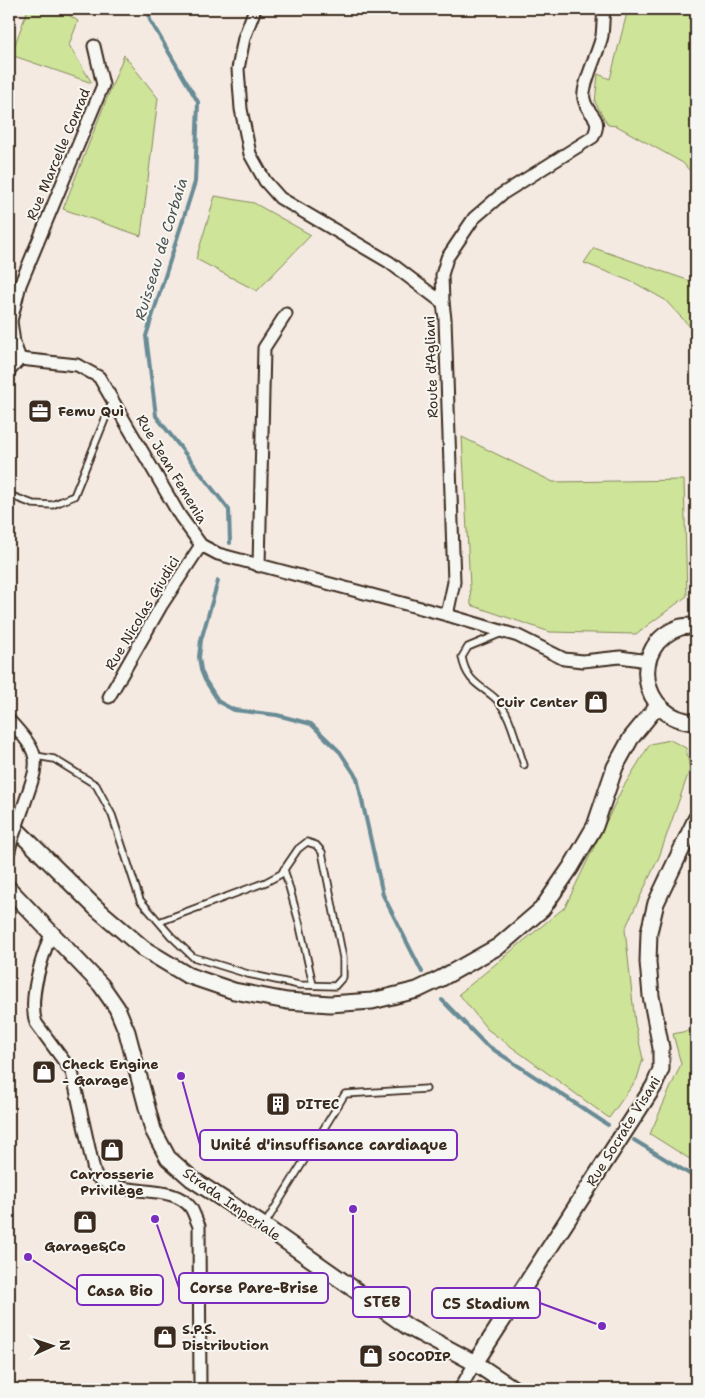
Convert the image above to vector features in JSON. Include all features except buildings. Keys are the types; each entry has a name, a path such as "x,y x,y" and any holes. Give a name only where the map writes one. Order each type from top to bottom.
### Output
{"street":[{"name":"Route d'Agliani","path":"255,9 244,38 238,69 241,109 250,154 265,182 280,198 389,262 443,303 454,582 447,615"},
{"path":"443,303 442,275 447,258 474,218 502,194 593,137 598,128 596,120 584,100 584,88 602,36 604,9"},
{"name":"Rue Marcelle Conrad","path":"20,359 14,343 11,321 20,285 103,85 94,46"},
{"path":"259,566 264,348 286,314"},
{"path":"9,370 20,359"},
{"name":"Rue Jean Femenia","path":"20,359 77,365 99,377 113,398 180,516 201,545 218,554 259,566 447,615"},
{"name":"Rue Nicolas Giudici","path":"109,697 161,606 201,545"},
{"path":"447,615 518,636 564,659 583,662 620,657 648,661"},
{"path":"696,626 682,627 667,634 655,646 648,661 646,676 650,692 658,706 670,716 696,722"},
{"path":"9,822 95,907 144,949 187,975 234,991 287,1001 330,1004 372,1001 417,990 440,979 499,946 542,909 571,867 595,826 615,766 631,738 658,706"},
{"path":"9,720 28,740 36,756 36,770 9,851"},
{"name":"Rue Socrate Visani","path":"475,1363 654,1086 661,1069 661,1048 651,996 648,962 650,932 656,903 696,818"},
{"name":"Strada Imperiale","path":"9,889 101,985 117,1008 128,1032 153,1130 168,1158 192,1179 264,1226 408,1327 475,1363 514,1389"},
{"path":"51,934 38,976 33,1014 36,1023 72,1072 95,1175 103,1182 124,1188 174,1194 190,1207 199,1226 200,1389"},
{"path":"460,1389 475,1363"}],"lane":[{"path":"9,495 33,504 52,505 74,496 113,398"},
{"path":"504,632 468,647 462,657 464,670 475,684 496,698 506,713 524,765"},
{"path":"36,756 54,759 96,785 112,815 140,900 159,922 193,957 248,974 299,985 335,986 343,977 343,958 322,852 316,845 307,842 298,849 281,874 266,882 159,922"},
{"path":"284,869 300,922 313,986"},
{"path":"264,1226 345,1094 426,1089"}],"green space":[{"path":"28,9 59,9 78,21 69,45 92,83 11,55"},
{"path":"628,9 696,9 696,178 683,163 617,126 608,125 595,102 598,74 610,79"},
{"path":"124,55 158,98 141,236 63,209"},
{"path":"215,196 254,203 311,235 257,291 196,259"},
{"path":"594,248 696,283 696,333 665,300 635,283 584,263"},
{"path":"462,437 553,482 684,480 687,596 636,634 550,632 471,605"},
{"path":"670,740 686,748 690,769 659,857 625,929 635,1023 643,1059 637,1079 609,1118 487,1029 459,994 565,907 622,789 650,744"},
{"path":"696,1029 696,1163 650,1134 681,1064 673,1034"}],"waterway":[{"name":"Ruisseau de Corbaia","path":"148,9 150,20 198,102 195,182 146,336 156,416 229,510 230,543"},
{"name":"Ruisseau de Corbaia","path":"218,581 201,640 199,657 205,680 219,702 234,710 277,715 311,724 340,752 357,778 383,895 422,972"},
{"name":"Ruisseau de Corbaia","path":"442,1000 485,1044 608,1125"},
{"name":"Ruisseau de Corbaia","path":"634,1140 696,1178"},
{"name":"Ruisseau de Corbaia","path":"688,1389 696,1369"}],"place":[{"name":"Femu Quì","path":"40,411"},
{"name":"Cuir Center","path":"596,702"},
{"name":"Check Engine - Garage","path":"44,1072"},
{"name":"Unité d'insuffisance cardiaque","path":"181,1076"},
{"name":"DITEC","path":"278,1104"},
{"name":"Carrosserie Privilège","path":"112,1150"},
{"name":"STEB","path":"353,1209"},
{"name":"Corse Pare-Brise","path":"155,1219"},
{"name":"Garage&Co","path":"85,1222"},
{"name":"Casa Bio","path":"28,1257"},
{"name":"C5 Stadium","path":"602,1326"},
{"name":"S.P.S. Distribution","path":"165,1337"},
{"name":"SOCODIP","path":"371,1356"}]}
